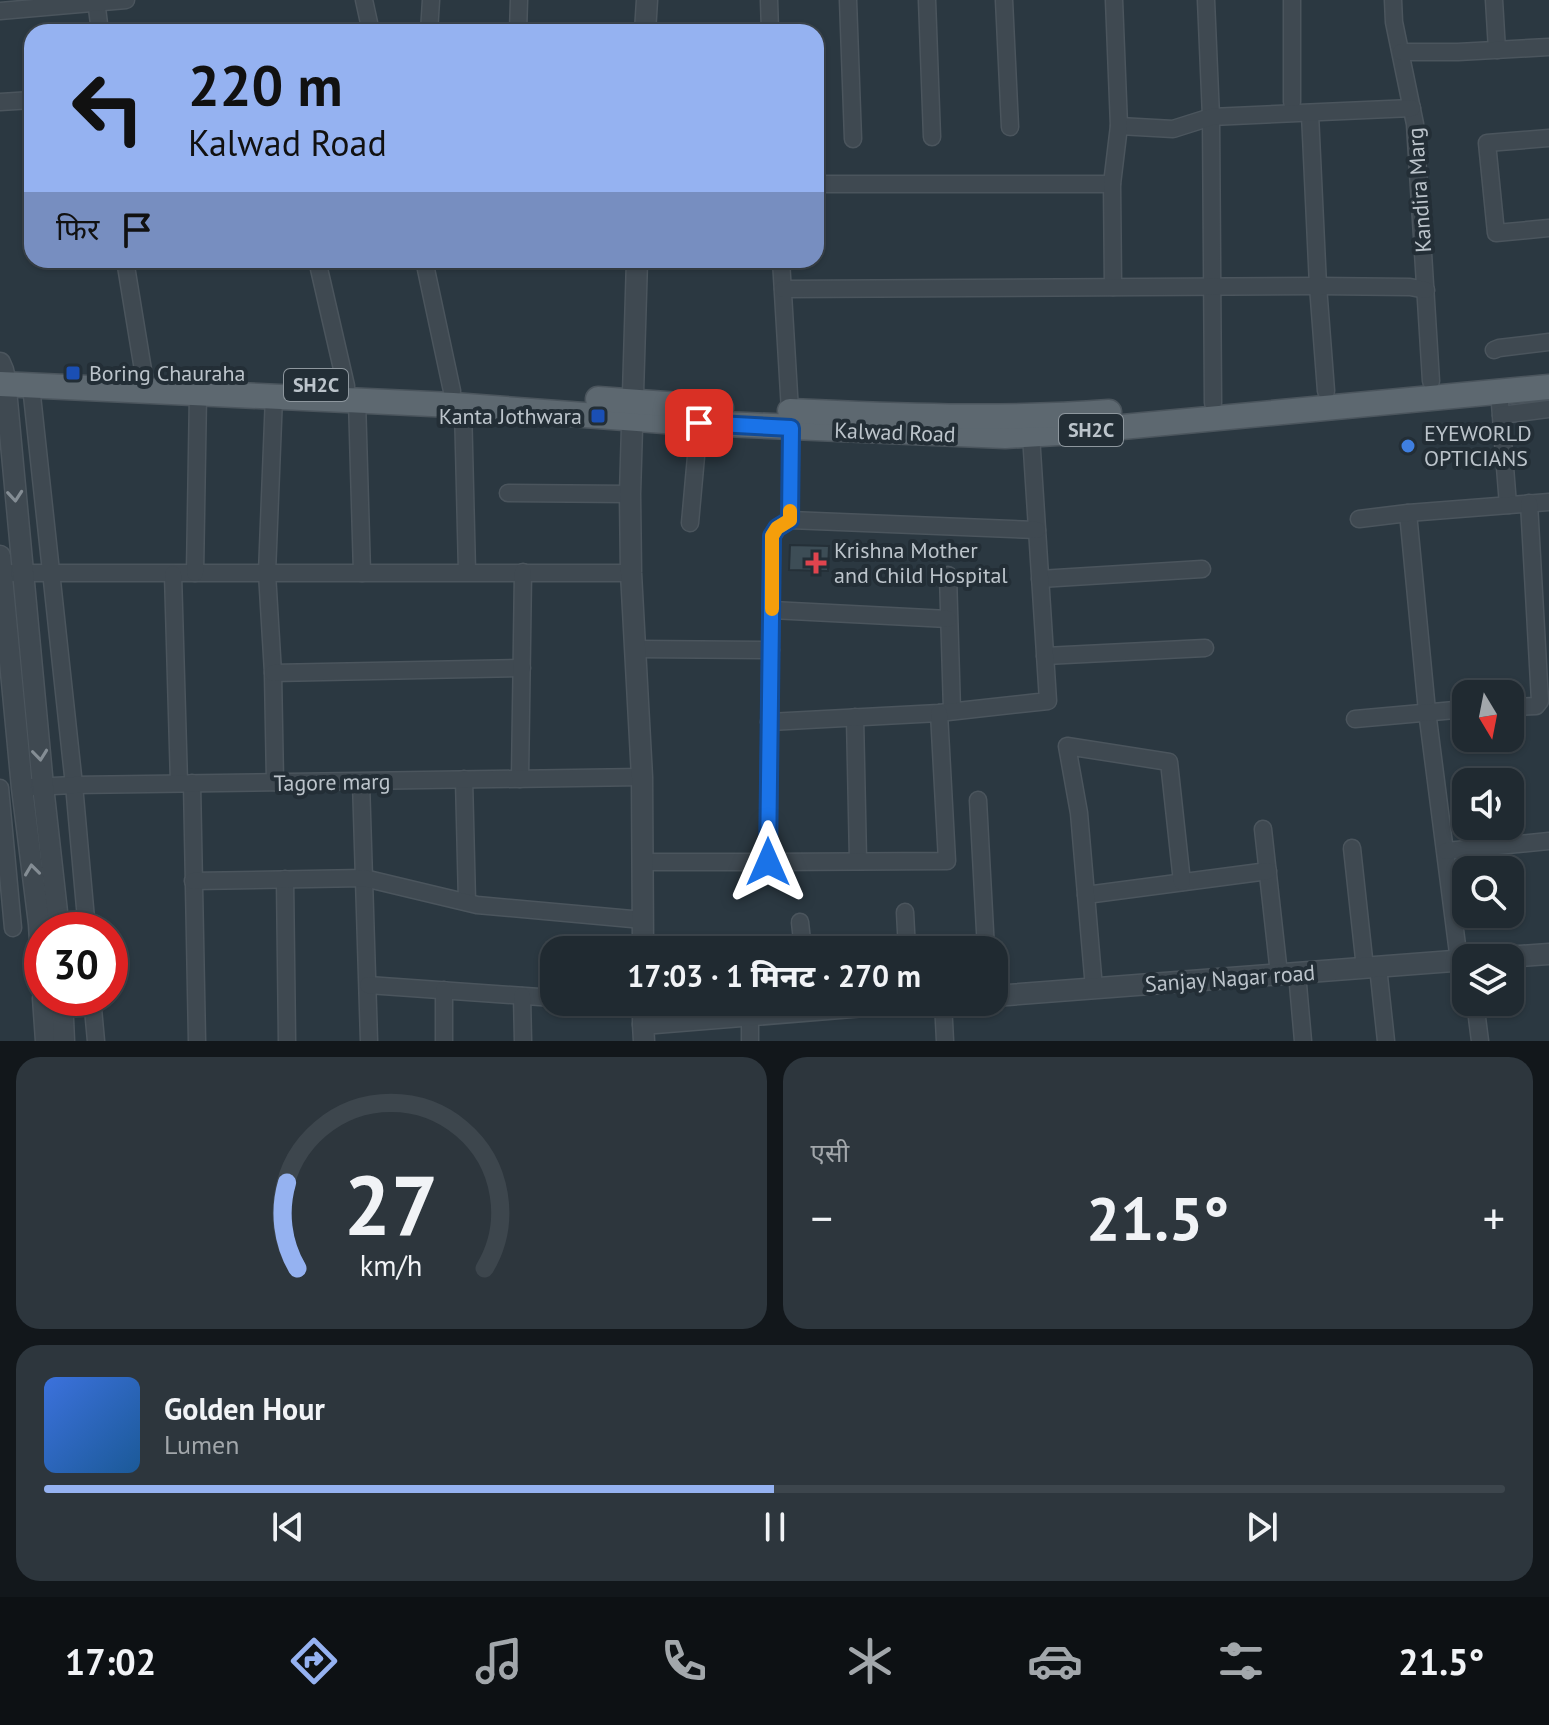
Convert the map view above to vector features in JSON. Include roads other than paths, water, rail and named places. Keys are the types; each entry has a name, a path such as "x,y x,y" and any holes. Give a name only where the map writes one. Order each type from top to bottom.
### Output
{"main road":[{"name":"Kalwad Road","path":"632,410 699,423 933,417 1006,426 1031,435 1549,371"},
{"name":"Kalwad Road","path":"2,374 144,376 351,393 632,410 702,407 790,419"},
{"name":"Kalwad Road","path":"2,374 31,386 274,396 351,393"},
{"name":"Kalwad Road","path":"1006,426 1326,391 1437,386 1500,403 1549,387"}],"street":[{"path":"0,11 126,0"},
{"path":"364,0 369,24"},
{"path":"430,24 431,0"},
{"path":"518,24 519,0"},
{"path":"646,24 647,0"},
{"path":"769,0 770,24"},
{"path":"848,0 853,139"},
{"path":"927,0 932,137"},
{"path":"1004,0 1010,127"},
{"path":"1113,287 1112,184 1119,126 1114,0"},
{"path":"1206,0 1211,117 1213,403"},
{"path":"1292,0 1292,102"},
{"name":"Kandira Marg","path":"1393,0 1394,22 1415,124 1426,290 1437,386"},
{"path":"1494,0 1497,50"},
{"path":"96,2 99,24"},
{"path":"1401,52 1549,47"},
{"path":"0,102 24,100"},
{"path":"1119,126 1173,129 1211,117 1412,108"},
{"path":"1310,114 1326,391"},
{"path":"1549,138 1487,143 1496,233 1549,228"},
{"path":"824,184 1112,184"},
{"path":"126,268 144,376"},
{"path":"319,268 351,393 362,573"},
{"path":"426,268 458,398 467,572"},
{"path":"637,268 630,494 642,777 643,936"},
{"path":"782,268 790,419 790,520"},
{"path":"783,289 1318,286 1410,287 1426,290"},
{"path":"1494,350 1549,342"},
{"path":"2,374 23,574 33,787"},
{"path":"31,386 85,912"},
{"path":"195,573 198,394"},
{"path":"274,396 267,573 275,782"},
{"path":"1508,505 1500,403 1549,409"},
{"path":"690,523 699,423"},
{"path":"769,722 945,712 1048,701 1031,435"},
{"path":"508,493 630,494"},
{"path":"1359,519 1549,502"},
{"path":"1524,706 1536,706 1540,701 1529,503"},
{"path":"1408,513 1427,711 1461,944"},
{"path":"768,862 772,536 777,528 790,520 1037,530"},
{"path":"47,912 33,787 0,567 23,574 631,573"},
{"path":"1040,579 1202,569"},
{"path":"520,779 523,572"},
{"path":"173,574 193,881 197,1041"},
{"path":"642,862 947,861 945,712 948,575"},
{"path":"772,610 948,619"},
{"path":"1045,656 1205,648"},
{"path":"636,649 771,650"},
{"path":"273,673 522,668"},
{"path":"1355,719 1452,710"},
{"path":"855,717 858,860"},
{"path":"1094,988 1079,813 1067,746 1169,762 1182,882"},
{"name":"Tagore marg","path":"33,787 642,777"},
{"path":"464,779 467,902"},
{"path":"361,782 369,1041"},
{"path":"0,788 7,929"},
{"path":"978,800 985,936"},
{"path":"1263,829 1268,871 1303,1041"},
{"path":"1446,851 1549,841"},
{"path":"1352,848 1386,1041"},
{"path":"1086,895 1268,871"},
{"path":"193,881 364,878 467,902 643,920"},
{"path":"285,879 287,1041"},
{"path":"905,912 906,936"},
{"path":"800,922 802,936"},
{"path":"1524,956 1549,954"},
{"name":"Sanjay Nagar road","path":"1008,995 1452,961"},
{"path":"368,985 540,997"},
{"path":"444,990 444,1041"},
{"path":"522,996 523,1041"},
{"path":"44,1016 46,1041"},
{"path":"63,1016 64,1041"},
{"path":"94,1016 96,1041"},
{"path":"643,1018 714,1016"},
{"path":"750,1016 750,1041"},
{"path":"944,1016 945,1041"},
{"path":"1477,1016 1480,1041"}],"place":[{"name":"Boring Chauraha","path":"73,373"},
{"name":"Kanta Jothwara","path":"598,416"},
{"name":"EYEWORLD OPTICIANS","path":"1408,446"},
{"name":"Krishna Mother and Child Hospital","path":"816,563"}]}
